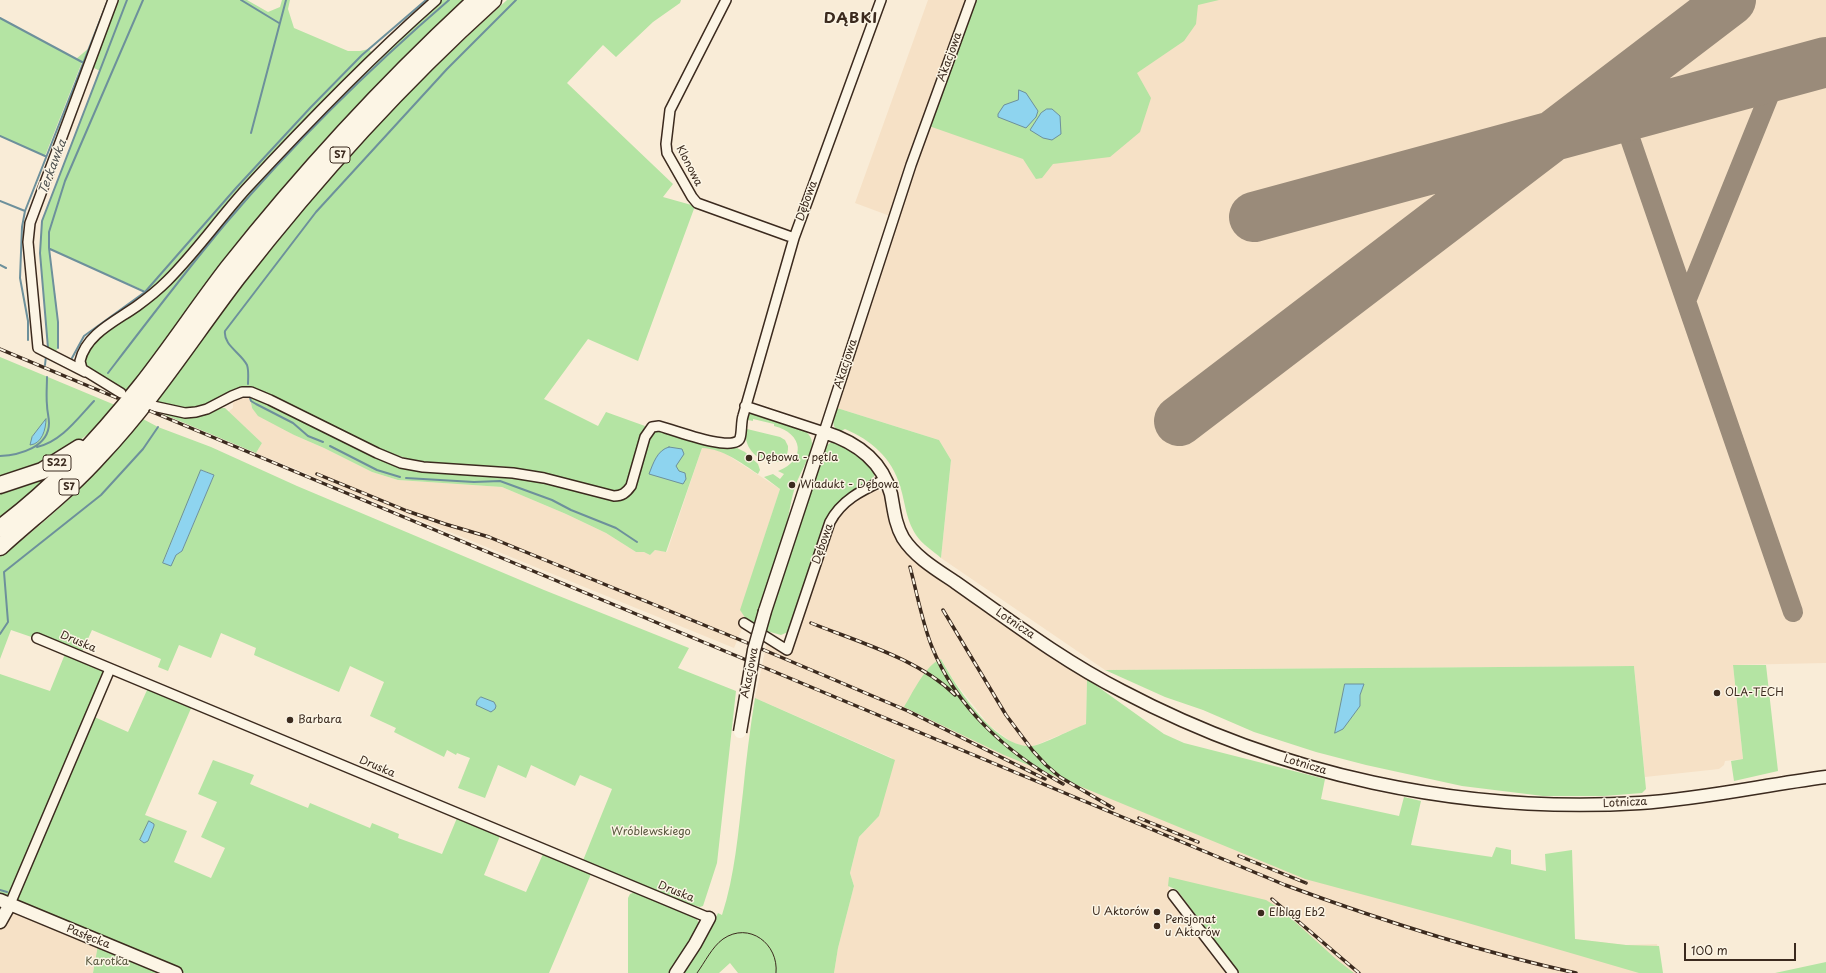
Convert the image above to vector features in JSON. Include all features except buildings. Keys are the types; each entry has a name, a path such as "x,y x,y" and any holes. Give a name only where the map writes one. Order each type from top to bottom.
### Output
{"highway":[{"name":"S7","path":"1,541 50,487 107,428 142,385 228,269 303,177 384,89 476,0"},
{"name":"S7","path":"1,541 69,487 102,453 143,406 238,278 314,185 394,98 493,0"},
{"name":"S22","path":"0,485 26,478 42,471 74,452 107,428"}],"street":[{"path":"113,0 38,200 28,233 38,348 85,372 121,393"},
{"path":"85,372 80,364 81,356 93,338 106,326 143,302 172,276 245,190 320,111 374,57 436,0"},
{"name":"Klonowa","path":"726,0 670,110 666,144 667,153 692,197 697,203 794,238"},
{"name":"Dębowa","path":"154,406 185,412 196,412 207,409 237,394 251,392 377,453 402,463 423,467 512,473 544,478 614,496 621,496 627,492 631,486 645,437 652,427 659,426 715,442 732,444 740,438 745,406 794,238 881,0"},
{"name":"Akacjowa","path":"740,732 754,650 764,611 909,171 971,0"},
{"path":"745,406 844,439 863,450 877,464 886,479"},
{"name":"Dębowa","path":"744,623 787,650 830,522 835,512 853,496 886,479"},
{"name":"Lotnicza","path":"886,479 898,527 911,549 935,569 1001,614 1074,663 1107,683 1151,706 1205,731 1307,766 1383,786 1460,799 1565,805 1638,803 1692,798 1826,777"},
{"name":"Druska","path":"37,638 709,918"},
{"path":"0,922 5,902 110,669"},
{"path":"1173,895 1233,973"},
{"name":"Pasłęcka","path":"5,902 176,973"},
{"path":"676,973 695,944 709,918"}],"shaded area":[{"path":"928,0 968,0 890,216 855,203"},
{"path":"974,0 1826,0 1826,663 1733,665 1743,759 1725,761 1724,765 1719,769 1645,777 1634,666 1105,670 941,558 951,460 939,440 837,408 855,358 857,341 929,126"},
{"path":"240,397 250,398 252,408 294,435 372,472 398,480 502,487 606,533 636,552 644,552 650,555 655,550 667,552 702,448 713,448 723,452 780,489 741,610 746,619 734,648 256,453 262,443 228,412 233,408 233,400"},
{"path":"877,490 886,495 890,518 933,571 1087,679 1086,724 1034,746 1021,746 1010,741 989,725 954,681 941,659 926,672 907,703 986,739 1575,939 1626,945 1657,944 1662,973 1327,973 1169,877 1169,896 1230,973 834,973 838,948 854,886 850,873 859,837 879,816 892,758 755,698 767,642 791,651 833,524 839,515 853,501"},
{"path":"0,907 98,945 93,973 0,973"}],"green space":[{"path":"108,0 247,0 268,12 280,7 282,0 290,0 288,9 294,28 348,51 369,49 374,56 436,0 464,0 378,84 336,128 296,174 231,255 125,393 85,372 84,351 152,294 49,249 58,318 58,344 56,353 48,348 40,253 42,221 100,71 82,62 45,156 0,136 0,18 76,59 89,48"},
{"path":"507,0 681,0 680,3 653,22 616,57 603,45 567,83 673,184 663,197 695,206 638,361 588,339 544,399 598,426 606,412 645,426 630,478 625,489 613,493 546,475 509,467 421,462 384,452 245,388 229,392 202,407 182,408 155,403 240,287 324,184 413,89"},
{"path":"974,0 1219,0 1198,5 1196,24 1184,41 1137,73 1151,98 1140,132 1110,157 1053,164 1042,178 1036,179 1023,159 929,126"},
{"path":"0,357 115,405 89,433 65,452 0,481"},
{"path":"250,398 262,401 386,461 542,481 617,500 625,499 632,493 650,436 657,430 720,446 737,448 745,452 758,464 760,470 758,474 739,461 725,454 702,448 666,552 655,550 650,555 644,552 636,552 606,533 502,487 398,480 372,472 258,416 252,408"},
{"path":"219,408 225,408 262,443 256,453 151,409 177,414 194,415 211,412"},
{"path":"837,408 939,440 951,460 941,558 921,541 912,529 896,476 886,459 872,444 854,433 845,429 839,432 834,427"},
{"path":"753,413 803,429 809,435 812,444 810,453 795,487 778,560 756,626 746,619 740,610 780,489 764,477 773,474 780,479 784,474 778,471 794,460 798,447 796,440 784,429 774,426 774,424 753,419 753,421 748,420 747,415"},
{"name":"Wróblewskiego","path":"143,419 158,427 211,447 297,486 544,590 689,648 678,668 736,691 717,863 703,906 700,907 693,905 691,908 582,863 612,789 580,775 575,786 531,765 526,778 498,765 485,798 458,788 470,758 457,753 456,755 447,750 444,757 394,732 396,728 370,716 384,682 350,666 339,692 254,655 256,648 221,633 211,658 179,645 168,671 158,667 161,659 92,630 81,654 11,630 0,659 0,557 39,526 76,492","holes":["202,470 214,475 182,551 163,563"]},
{"path":"747,429 780,437 785,440 788,446 787,455 782,460 774,462 766,461 758,457 751,450 746,441"},
{"path":"834,441 860,454 875,472 874,477 866,485 838,504 788,632 781,635 763,630 825,446"},
{"path":"48,473 50,477 0,519 0,489"},
{"path":"65,654 109,672 90,715 128,732 148,688 192,706 145,815 187,831 174,862 211,878 225,848 201,837 217,802 198,794 213,760 254,775 250,784 308,808 310,803 370,828 372,823 399,834 398,838 442,854 457,818 500,836 484,875 526,892 543,854 591,874 549,973 185,973 0,896 0,674 50,691"},
{"path":"941,659 956,685 979,714 991,727 1005,738 1018,744 1032,746 1037,745 1086,724 1087,679 1164,734 1184,743 1325,779 1321,799 1399,816 1404,797 1421,801 1411,845 1492,857 1496,847 1511,850 1511,864 1546,871 1545,854 1572,850 1575,939 1626,945 1659,946 1663,973 1639,973 1461,921 1305,879 1004,755 904,707 925,673 935,662"},
{"path":"1733,665 1766,665 1778,771 1734,781 1731,761 1743,759"},
{"path":"1634,666 1646,789 1642,793 1604,796 1543,796 1462,786 1366,765 1316,752 1254,732 1203,710 1165,697 1105,670"},
{"path":"755,698 895,760 879,816 859,837 850,873 854,886 838,948 834,973 738,973 730,963 719,973 683,973 704,942 718,913 722,915 730,885 736,854 748,745"},
{"path":"1169,877 1266,900 1282,910 1336,959 1354,973 1239,973 1177,890 1168,886"},
{"path":"635,892 697,919 699,925 669,973 628,973 628,898 630,894"},
{"name":"Karotka","path":"98,945 164,973 93,973"},
{"path":"1826,962 1826,973 1775,973"}],"water":[{"path":"1019,90 1026,93 1038,111 1036,117 1026,128 998,117 998,114 1004,105 1018,100"},
{"path":"1047,109 1052,109 1060,116 1061,134 1052,140 1043,138 1030,130 1041,113"},
{"path":"46,419 44,431 40,439 38,442 30,445 32,437"},
{"path":"669,447 682,449 684,454 676,466 679,471 685,473 686,479 683,484 649,474 658,454"},
{"path":"201,470 214,475 182,551 176,555 171,566 163,563"},
{"path":"1345,684 1364,684 1360,695 1360,706 1343,729 1335,733"},
{"path":"481,697 494,702 496,706 495,709 491,712 476,705 477,701"},
{"path":"149,821 154,824 154,826 148,841 144,843 140,840"}],"waterway":[{"path":"28,340 28,321 20,278 22,227 25,211 108,0"},
{"name":"Terkawka","path":"48,348 40,253 42,221 127,0"},
{"path":"58,348 58,322 49,248 49,232 65,181 143,0"},
{"path":"241,0 279,23"},
{"path":"251,133 286,0"},
{"path":"72,358 84,336 145,292 236,188 311,107 362,55 426,0"},
{"path":"108,373 211,241 278,164 361,80 449,0"},
{"path":"248,384 247,365 227,341 225,331 316,212 447,69 516,0"},
{"path":"0,18 82,62"},
{"path":"0,136 45,156"},
{"path":"0,201 25,211"},
{"path":"50,249 145,292"},
{"path":"0,265 6,268"},
{"name":"Terkawka","path":"45,365 46,356"},
{"name":"Terkawka","path":"0,456 16,454 32,448 39,444 44,438 48,431 49,423 47,377"},
{"path":"250,398 251,401 256,404 293,423 308,436 323,442"},
{"path":"37,447 46,444 61,435 94,401"},
{"path":"0,634 8,622 4,572 101,495 143,449 158,427"},
{"path":"330,446 377,470 400,477"},
{"path":"406,478 474,482 500,481 552,500 571,510 616,528 637,542"},
{"path":"0,890 7,892"}],"taxiway":[{"path":"1686,301 1777,76"},
{"path":"1623,118 1793,612"}],"runway":[{"path":"1179,421 1731,0"},
{"path":"1254,217 1826,62"}],"tram line":[{"path":"697,973 719,942 733,934 743,933 752,934 760,938 767,945 773,953 776,962 776,973"}],"railway":[{"path":"0,349 117,398"},
{"path":"150,411 1285,885 1356,910 1465,945 1576,973"},
{"path":"317,474 407,511 489,537 738,639 908,711 1045,779"},
{"path":"910,567 922,618 932,647 942,669 969,709 1003,743 1042,772 1063,784"},
{"path":"943,610 1006,715 1033,751 1060,777 1113,808"},
{"path":"811,623 906,661 940,682 955,695"},
{"path":"1139,818 1198,842"},
{"path":"1239,856 1306,883"},
{"path":"1272,899 1359,973"}],"place":[{"name":"Dębowa - pętla","path":"749,458"},
{"name":"Wiadukt - Dębowa","path":"792,485"},
{"name":"OLA-TECH","path":"1717,693"},
{"name":"Barbara","path":"290,720"},
{"name":"U Aktorów","path":"1157,912"},
{"name":"Elbląg Eb2","path":"1261,913"},
{"name":"Pensjonat u Aktorów","path":"1157,926"}],"district":[{"name":"DĄBKI","path":"851,19"}]}
